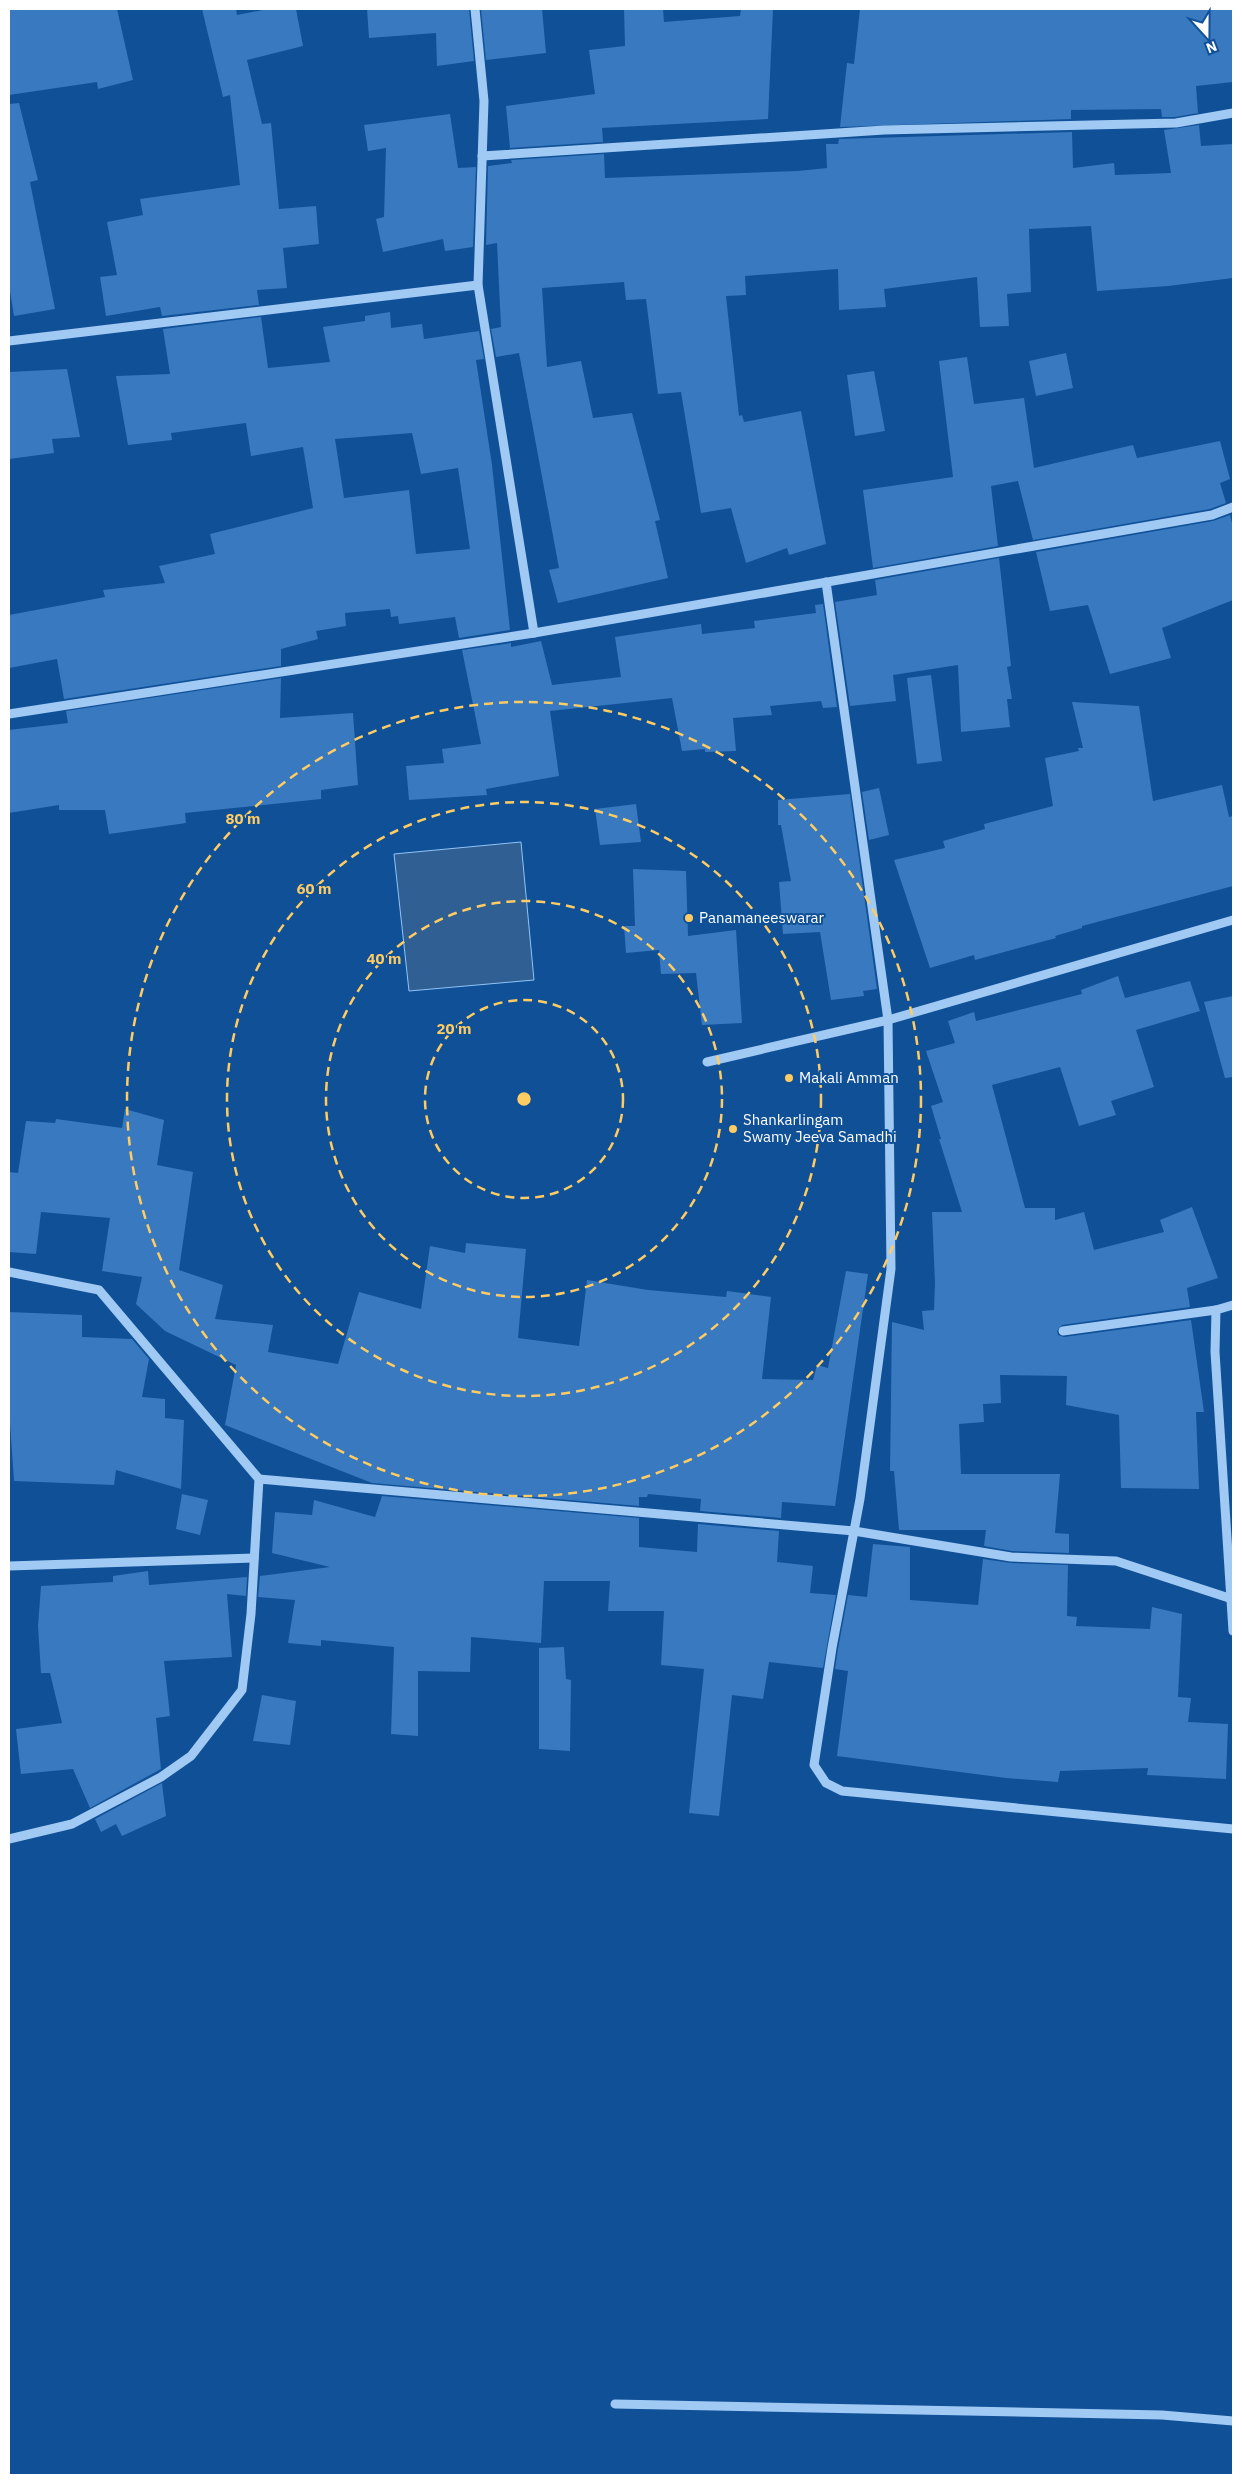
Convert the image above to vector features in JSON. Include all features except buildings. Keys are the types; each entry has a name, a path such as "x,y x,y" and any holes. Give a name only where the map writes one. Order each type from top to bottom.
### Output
{"street":[{"path":"475,9 484,101 478,286 534,633"},
{"path":"482,156 884,130 1176,123 1233,113"},
{"path":"9,340 478,286"},
{"path":"9,714 534,633 1212,515 1233,507"},
{"path":"826,582 888,1020 891,1269 871,1426 814,1765 826,1783 842,1791 1233,1829"},
{"path":"707,1062 888,1020 1233,920"},
{"path":"9,1272 99,1290 259,1480 251,1614 242,1690 191,1756 161,1777 72,1824 9,1839"},
{"path":"1063,1331 1216,1310 1233,1305"},
{"path":"1216,1310 1215,1352 1233,1631"},
{"path":"259,1480 854,1531 1011,1557 1116,1561 1232,1599"},
{"path":"9,1566 254,1558"},
{"path":"615,2404 1162,2416 1233,2421"}],"water":[{"path":"521,842 534,980 409,991 394,854"}],"place":[{"name":"Panamaneeswarar","path":"689,918"},
{"name":"Makali Amman","path":"789,1078"},
{"name":"Shankarlingam Swamy Jeeva Samadhi","path":"733,1129"}]}
